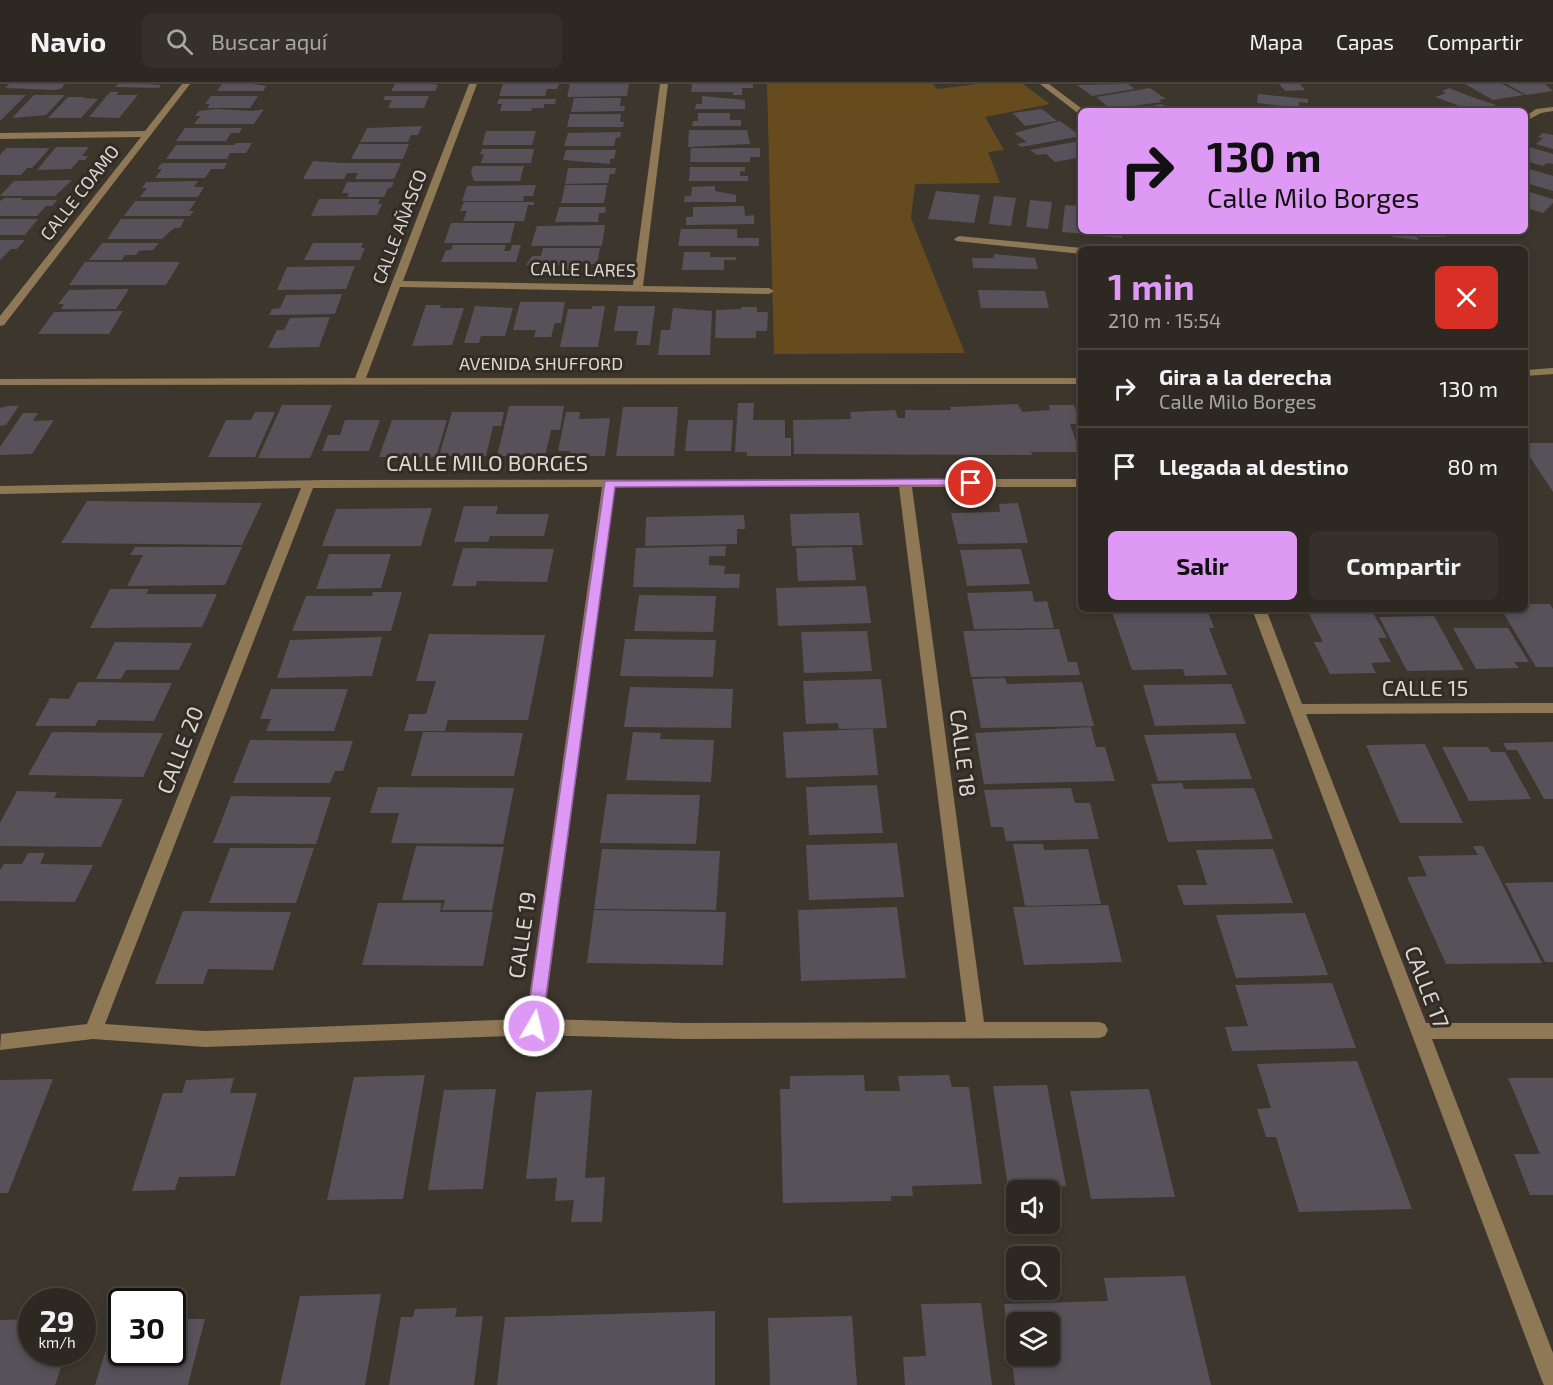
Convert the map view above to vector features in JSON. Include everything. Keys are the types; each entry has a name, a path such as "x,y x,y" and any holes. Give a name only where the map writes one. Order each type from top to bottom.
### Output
{"street":[{"name":"CALLE COAMO","path":"0,323 186,84"},
{"name":"CALLE AÑASCO","path":"359,382 472,84"},
{"path":"638,287 664,84"},
{"path":"1044,84 1078,109"},
{"path":"1528,118 1539,111 1553,109"},
{"path":"0,135 147,134"},
{"path":"958,239 1078,251"},
{"name":"CALLE LARES","path":"396,284 770,291"},
{"path":"1528,373 1553,371"},
{"name":"AVENIDA SHUFFORD","path":"0,382 1078,381"},
{"name":"CALLE 18","path":"905,483 976,1029"},
{"name":"CALLE MILO BORGES","path":"0,490 308,484 1078,483"},
{"name":"CALLE 20","path":"93,1031 308,484"},
{"name":"CALLE 19","path":"534,1026 609,484"},
{"name":"CALLE 17","path":"1260,612 1553,1381"},
{"name":"CALLE 15","path":"1298,709 1553,708"},
{"path":"1,1042 93,1031 205,1039 534,1026 684,1031 1099,1030"},
{"path":"1419,1031 1553,1030"}],"shaded area":[{"path":"767,84 933,84 937,89 977,84 1023,84 1050,104 985,117 1004,150 988,152 1000,183 915,184 911,218 965,353 774,354"}],"building":[{"path":"9,84 65,84 61,89 53,90 5,88"},
{"path":"118,84 161,85 159,88 115,87"},
{"path":"222,84 267,86 263,91 217,91"},
{"path":"395,84 438,85 435,91 391,91"},
{"path":"503,84 559,84 557,89 547,89 545,96 499,96"},
{"path":"570,84 629,84 627,96 567,97"},
{"path":"692,84 753,84 753,88 742,88 742,95 733,95 733,92 691,92"},
{"path":"1128,84 1135,89 1092,96 1077,85"},
{"path":"1279,84 1300,84 1305,90 1285,91"},
{"path":"1465,84 1502,84 1524,95 1493,100"},
{"path":"1507,84 1545,84 1553,91 1526,95"},
{"path":"1150,88 1166,99 1159,100 1162,102 1110,108 1096,97"},
{"path":"1449,88 1496,105 1489,108 1465,108 1435,97 1446,93 1442,91"},
{"path":"110,92 119,92 116,95 138,95 119,118 89,117"},
{"path":"1258,94 1308,99 1308,103 1299,102 1299,108 1257,103"},
{"path":"0,95 26,95 0,121"},
{"path":"34,95 65,95 46,115 12,118"},
{"path":"211,96 258,96 250,108 207,108 210,104 205,104"},
{"path":"385,96 429,96 424,108 388,108 392,100 383,100"},
{"path":"702,96 745,100 745,109 695,109 696,104 702,104"},
{"path":"68,97 98,99 81,118 48,118"},
{"path":"574,98 621,98 620,106 625,106 624,111 571,112"},
{"path":"499,99 556,99 555,104 544,104 544,108 532,108 531,111 500,111 502,104 497,104"},
{"path":"1161,104 1171,108 1146,108"},
{"path":"216,109 253,111 264,109 254,124 194,124 200,116 195,116 199,111"},
{"path":"1042,109 1057,121 1025,126 1013,113"},
{"path":"698,113 730,113 730,120 741,120 741,126 692,126 693,121 698,121"},
{"path":"570,114 621,114 620,122 624,122 623,127 567,127"},
{"path":"1060,121 1078,134 1078,137 1021,147 1017,144 1027,142 1014,133"},
{"path":"422,126 418,135 411,135 408,142 360,142 367,128"},
{"path":"185,128 242,128 239,133 231,133 226,141 176,141"},
{"path":"689,130 747,130 750,144 688,147"},
{"path":"486,131 536,131 532,145 482,145"},
{"path":"621,132 614,146 564,146 568,133"},
{"path":"1543,133 1553,135 1553,149 1536,144 1543,138 1538,137"},
{"path":"1078,141 1078,158 1055,162 1046,154 1037,155 1030,150"},
{"path":"252,143 246,153 230,153 227,159 166,159 176,145 234,145"},
{"path":"359,144 409,144 403,159 351,159"},
{"path":"56,147 89,147 82,156 88,156 85,160 79,160 71,169 37,170"},
{"path":"1528,147 1553,154 1553,164 1547,163 1543,166 1528,162"},
{"path":"6,148 50,148 32,168 27,168 21,175 0,175 0,155"},
{"path":"691,148 760,148 760,157 750,157 750,162 690,162"},
{"path":"482,149 534,149 531,163 481,163 484,154 480,154"},
{"path":"566,150 616,150 614,159 610,159 610,164 563,160"},
{"path":"313,161 401,163 394,179 355,179 358,173 347,173 344,179 303,179"},
{"path":"162,163 227,163 224,169 211,169 205,178 155,178 162,169 157,169"},
{"path":"473,166 524,166 520,181 474,181 471,173"},
{"path":"690,167 745,167 745,172 740,171 740,176 748,176 748,181 689,181"},
{"path":"568,168 616,168 615,174 610,174 608,183 565,184"},
{"path":"1528,169 1553,176 1553,191 1528,184"},
{"path":"72,180 55,196 0,196 14,181"},
{"path":"198,181 194,187 204,187 198,197 140,197 147,188 142,188 146,182"},
{"path":"347,182 394,182 384,197 347,197 349,193 342,193"},
{"path":"536,185 533,196 524,196 523,201 462,201 467,186"},
{"path":"565,185 607,185 604,203 561,203"},
{"path":"715,186 715,191 736,195 736,202 684,202 685,196 691,196 692,187"},
{"path":"936,191 980,195 974,223 928,219"},
{"path":"1528,192 1553,199 1553,203 1543,213 1528,209"},
{"path":"994,196 1016,198 1011,226 989,224"},
{"path":"5,198 57,200 52,206 46,206 37,216 0,216 0,201"},
{"path":"319,199 380,199 378,204 382,204 377,215 311,216"},
{"path":"1030,200 1052,202 1048,229 1026,227"},
{"path":"135,201 196,201 189,211 194,211 190,216 124,216"},
{"path":"464,202 534,202 534,205 528,205 524,221 463,221 467,211 460,211"},
{"path":"1065,205 1078,206 1078,233 1062,232"},
{"path":"744,206 745,216 754,215 754,224 686,225 686,217 693,217 693,207"},
{"path":"559,207 606,207 605,213 599,213 598,222 555,222"},
{"path":"0,219 38,219 25,235 0,235"},
{"path":"121,219 185,219 180,228 174,228 162,239 107,239"},
{"path":"451,223 515,223 510,243 444,243"},
{"path":"605,225 602,246 531,246 537,226"},
{"path":"681,229 737,229 737,238 759,238 759,246 678,246"},
{"path":"1098,234 1123,234 1122,238 1098,236"},
{"path":"1392,234 1415,234 1419,240 1392,237"},
{"path":"1417,234 1444,234 1446,237 1419,237"},
{"path":"0,240 25,240 17,249 11,249 0,260"},
{"path":"102,243 159,243 153,250 139,251 136,255 125,255 122,260 89,260"},
{"path":"313,243 363,243 361,248 365,248 360,260 304,260"},
{"path":"453,245 506,245 504,251 510,251 512,245 521,245 516,262 441,262 446,250 451,250"},
{"path":"543,248 600,248 597,264 580,264 579,270 564,270 565,265 526,265 532,256 541,256"},
{"path":"684,252 710,252 710,257 736,257 736,260 724,260 724,270 682,270"},
{"path":"994,254 1035,258 1038,269 973,268 972,258 994,258"},
{"path":"85,262 180,262 166,285 69,285"},
{"path":"355,266 346,289 277,290 287,267"},
{"path":"129,289 116,309 61,309 64,304 58,304 69,290"},
{"path":"978,290 1045,291 1049,308 981,308"},
{"path":"342,294 335,314 269,315 272,309 280,308 286,295"},
{"path":"520,302 565,302 561,323 555,323 551,337 534,337 536,330 513,330"},
{"path":"426,305 441,305 440,308 464,308 452,345 412,346"},
{"path":"475,306 513,308 505,336 481,336 479,343 464,343"},
{"path":"592,306 605,306 598,347 560,347 568,309 592,309"},
{"path":"618,306 655,306 650,345 636,345 638,331 614,331"},
{"path":"742,307 757,307 757,312 768,312 767,331 756,331 756,338 715,338 716,310 741,309"},
{"path":"673,308 712,311 710,355 658,355 661,330 670,330"},
{"path":"123,311 109,334 38,334 54,312"},
{"path":"330,317 319,347 268,348 277,330 284,330 290,318"},
{"path":"738,403 754,403 753,420 785,420 785,438 791,438 791,456 747,456 747,452 735,452"},
{"path":"1018,404 1022,412 1050,410 1049,405 1074,405 1078,424 1070,424 1078,452 1031,452 1032,455 794,454 793,420 851,419 850,412 895,410 898,418 905,418 905,410 951,410 950,407"},
{"path":"282,405 332,405 310,458 258,458"},
{"path":"19,406 6,425 0,426 0,408"},
{"path":"509,406 564,406 560,430 551,430 545,456 497,456"},
{"path":"623,407 678,407 674,456 616,456"},
{"path":"255,412 275,412 255,457 208,457 226,420 251,420"},
{"path":"452,412 504,412 501,426 493,426 486,456 439,456"},
{"path":"566,412 580,412 579,419 610,418 605,456 569,456 570,451 558,451"},
{"path":"23,413 38,413 33,421 54,420 32,454 0,455 0,447"},
{"path":"345,420 380,420 369,451 322,451 328,435 340,435"},
{"path":"392,420 447,420 436,457 379,457"},
{"path":"688,420 733,420 731,451 685,451"},
{"path":"1528,443 1553,443 1553,492 1528,454"},
{"path":"87,501 262,503 242,545 61,543"},
{"path":"1018,503 1028,543 958,544 951,513 1000,512 999,504"},
{"path":"464,506 498,506 496,514 549,514 544,536 490,536 488,542 454,542"},
{"path":"432,508 421,546 322,546 336,509"},
{"path":"859,513 863,545 792,546 790,514"},
{"path":"744,515 745,529 737,529 737,544 645,546 646,517"},
{"path":"726,546 725,556 709,556 709,565 725,566 724,574 740,574 739,588 633,587 636,548"},
{"path":"135,547 242,547 225,585 127,586 143,555 130,555"},
{"path":"852,547 856,580 798,581 796,548"},
{"path":"463,548 554,549 547,582 477,581 476,586 452,586"},
{"path":"1021,549 1030,584 967,586 960,550"},
{"path":"329,554 391,554 381,588 316,589"},
{"path":"866,586 871,623 778,626 776,588"},
{"path":"110,589 149,589 146,594 217,594 202,627 90,628"},
{"path":"1032,591 1034,602 1047,601 1054,628 974,629 967,593"},
{"path":"373,592 402,592 391,631 292,631 306,596 372,596"},
{"path":"639,595 716,596 713,632 634,631"},
{"path":"1528,604 1550,604 1553,609 1553,667 1536,667 1503,612 1528,612"},
{"path":"1112,612 1208,612 1214,628 1209,628 1227,675 1185,676 1183,669 1132,670"},
{"path":"1373,612 1387,638 1378,638 1391,662 1371,663 1376,673 1330,674 1314,642 1323,642 1309,614"},
{"path":"1434,616 1464,670 1407,671 1379,617"},
{"path":"1453,628 1508,628 1529,662 1514,662 1519,668 1476,669"},
{"path":"1059,629 1068,662 1077,662 1080,675 971,677 963,631"},
{"path":"867,631 872,671 804,673 801,632"},
{"path":"429,634 545,635 528,720 448,720 445,731 404,731 409,714 426,714 436,681 416,681"},
{"path":"382,637 372,676 277,678 290,640"},
{"path":"625,639 716,640 713,677 620,676"},
{"path":"115,642 192,643 179,670 126,670 121,679 96,679"},
{"path":"1005,678 1007,684 1082,682 1094,726 981,728 972,679"},
{"path":"881,679 887,728 839,729 838,723 806,724 803,681"},
{"path":"78,682 172,683 154,721 98,720 95,726 35,726 50,698 69,699"},
{"path":"1231,684 1246,724 1155,726 1143,685"},
{"path":"630,687 733,689 731,728 624,727"},
{"path":"271,689 348,689 334,731 266,731 271,719 260,719"},
{"path":"1091,727 1096,747 1105,747 1115,781 984,784 975,733"},
{"path":"873,729 878,775 786,778 783,732"},
{"path":"52,732 163,733 143,777 28,775"},
{"path":"423,732 523,733 514,776 411,776"},
{"path":"633,732 661,733 660,739 714,740 711,782 626,780"},
{"path":"1235,733 1252,779 1158,781 1144,735"},
{"path":"250,740 353,741 343,771 335,771 330,783 233,783"},
{"path":"1553,742 1553,799 1544,799 1517,750 1507,750 1503,743"},
{"path":"1425,744 1463,823 1400,823 1366,745"},
{"path":"1442,747 1488,747 1491,752 1505,752 1531,799 1469,801"},
{"path":"1182,783 1184,789 1254,788 1273,839 1168,842 1151,784"},
{"path":"877,785 883,833 809,835 806,787"},
{"path":"378,787 514,788 503,844 391,843 399,813 370,813"},
{"path":"1071,788 1075,803 1090,803 1099,839 1006,841 1003,827 991,827 984,790"},
{"path":"17,791 57,792 54,798 123,799 101,847 0,846 0,823"},
{"path":"607,794 700,795 696,844 600,843"},
{"path":"231,796 331,797 316,844 213,843"},
{"path":"897,843 904,897 809,900 806,845"},
{"path":"1013,844 1043,844 1044,850 1088,849 1101,904 1025,906"},
{"path":"416,846 504,847 492,910 442,910 445,900 402,900"},
{"path":"1473,846 1483,846 1542,963 1446,964 1407,877 1427,876 1418,856 1478,855"},
{"path":"230,848 314,848 296,903 209,903"},
{"path":"602,849 720,851 716,910 594,909"},
{"path":"1273,849 1293,903 1184,905 1177,885 1207,885 1196,850"},
{"path":"28,853 45,853 40,864 93,865 75,902 0,901 0,870 4,864 22,864"},
{"path":"1553,882 1553,962 1545,962 1505,883"},
{"path":"378,903 442,903 440,912 493,912 483,966 362,965"},
{"path":"1108,905 1122,962 1024,965 1013,907"},
{"path":"897,907 906,978 801,981 798,910"},
{"path":"594,910 726,912 723,965 587,963"},
{"path":"183,911 291,912 273,970 208,969 203,984 155,984"},
{"path":"1305,913 1328,975 1236,978 1216,915"},
{"path":"1332,983 1356,1048 1232,1051 1225,1027 1248,1026 1235,985"},
{"path":"1357,1061 1412,1209 1299,1212 1276,1137 1266,1137 1257,1109 1271,1108 1257,1064"},
{"path":"425,1075 403,1199 327,1200 354,1077"},
{"path":"864,1075 865,1091 900,1091 898,1076 949,1075 952,1087 969,1087 982,1184 912,1186 913,1196 891,1196 891,1201 783,1203 780,1089 790,1089 790,1076"},
{"path":"234,1078 230,1093 257,1093 235,1176 179,1177 175,1190 132,1191 163,1093 182,1093 186,1080"},
{"path":"1508,1078 1553,1078 1553,1195 1530,1195 1514,1154 1540,1154"},
{"path":"53,1079 8,1193 0,1193 0,1080"},
{"path":"1047,1085 1066,1186 1060,1186 1060,1180 1007,1180 993,1086"},
{"path":"496,1089 483,1189 428,1190 444,1090"},
{"path":"1149,1089 1175,1197 1091,1199 1070,1091"},
{"path":"592,1090 585,1178 605,1177 602,1222 571,1222 574,1200 555,1201 557,1178 526,1179 536,1092"},
{"path":"1185,1276 1211,1385 1015,1385 1012,1366 1060,1366 1060,1312 1006,1312 1006,1319 1004,1304 1108,1301 1104,1278"},
{"path":"381,1294 365,1385 280,1385 300,1296"},
{"path":"981,1303 992,1385 905,1385 903,1357 926,1356 921,1304"},
{"path":"457,1308 455,1317 483,1316 474,1385 389,1385 401,1317 413,1317 415,1309"},
{"path":"715,1311 715,1385 497,1385 505,1317"},
{"path":"852,1316 857,1385 770,1385 768,1318"},
{"path":"18,1319 18,1366 62,1366 55,1385 0,1385 0,1320"},
{"path":"186,1319 205,1319 188,1385 95,1385 108,1343 108,1366 186,1366"}],"route":[{"path":"534,1026 609,484 971,483"}]}
